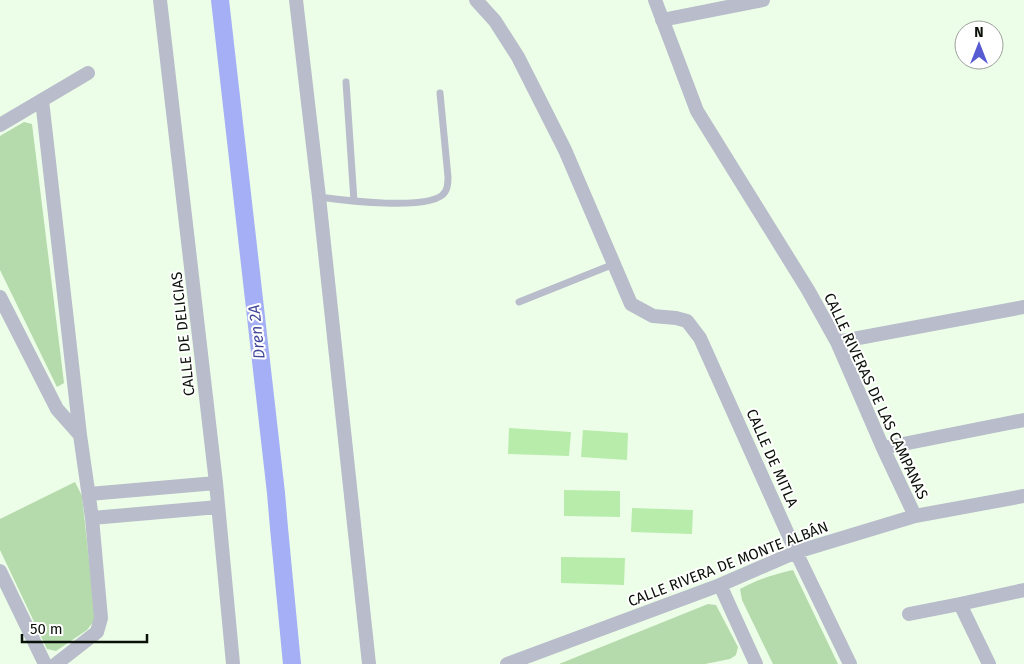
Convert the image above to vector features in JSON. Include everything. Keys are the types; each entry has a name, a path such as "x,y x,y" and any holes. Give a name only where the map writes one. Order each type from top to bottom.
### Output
{"street":[{"name":"CALLE DE DELICIAS","path":"160,0 216,484 234,664"},
{"path":"296,0 369,664"},
{"path":"476,0 495,21 518,57 565,150 614,264"},
{"name":"CALLE RIVERAS DE LAS CAMPANAS","path":"655,0 697,111 808,290 836,342 914,516"},
{"path":"662,20 762,0"},
{"path":"0,125 88,73"},
{"path":"42,100 80,435 92,518 101,618 97,632 56,664"},
{"name":"CALLE DE MITLA","path":"614,264 631,304 653,316 687,321 700,338 796,552 850,664"},
{"path":"0,297 57,409 80,435"},
{"path":"836,342 1024,307"},
{"path":"883,448 1024,420"},
{"path":"89,494 216,484"},
{"name":"CALLE RIVERA DE MONTE ALBÁN","path":"507,664 720,585 796,552 914,516 1024,496"},
{"path":"92,518 218,507"},
{"path":"0,571 46,664"},
{"path":"720,585 756,664"},
{"path":"909,614 1024,590"},
{"path":"960,604 989,664"}],"lane":[{"path":"346,82 354,202"},
{"path":"319,197 354,202 413,204 441,197 448,185 448,177 440,93"},
{"path":"519,302 614,264"}],"green space":[{"path":"24,122 32,124 64,383 57,387 0,270 0,136"},
{"path":"75,482 82,496 95,615 94,621 87,630 56,651 47,649 0,550 0,519"},
{"path":"793,570 838,664 773,664 742,600 740,589 779,573"},
{"path":"708,604 716,605 738,647 736,655 730,659 705,664 559,664"}],"building":[{"path":"509,428 571,432 569,456 508,454"},
{"path":"583,430 628,433 627,460 581,457"},
{"path":"564,490 620,491 620,517 564,516"},
{"path":"632,508 693,510 692,534 631,532"},
{"path":"561,557 625,558 624,585 561,583"}],"waterway":[{"name":"Dren 2A","path":"220,0 276,493 292,664"}]}
